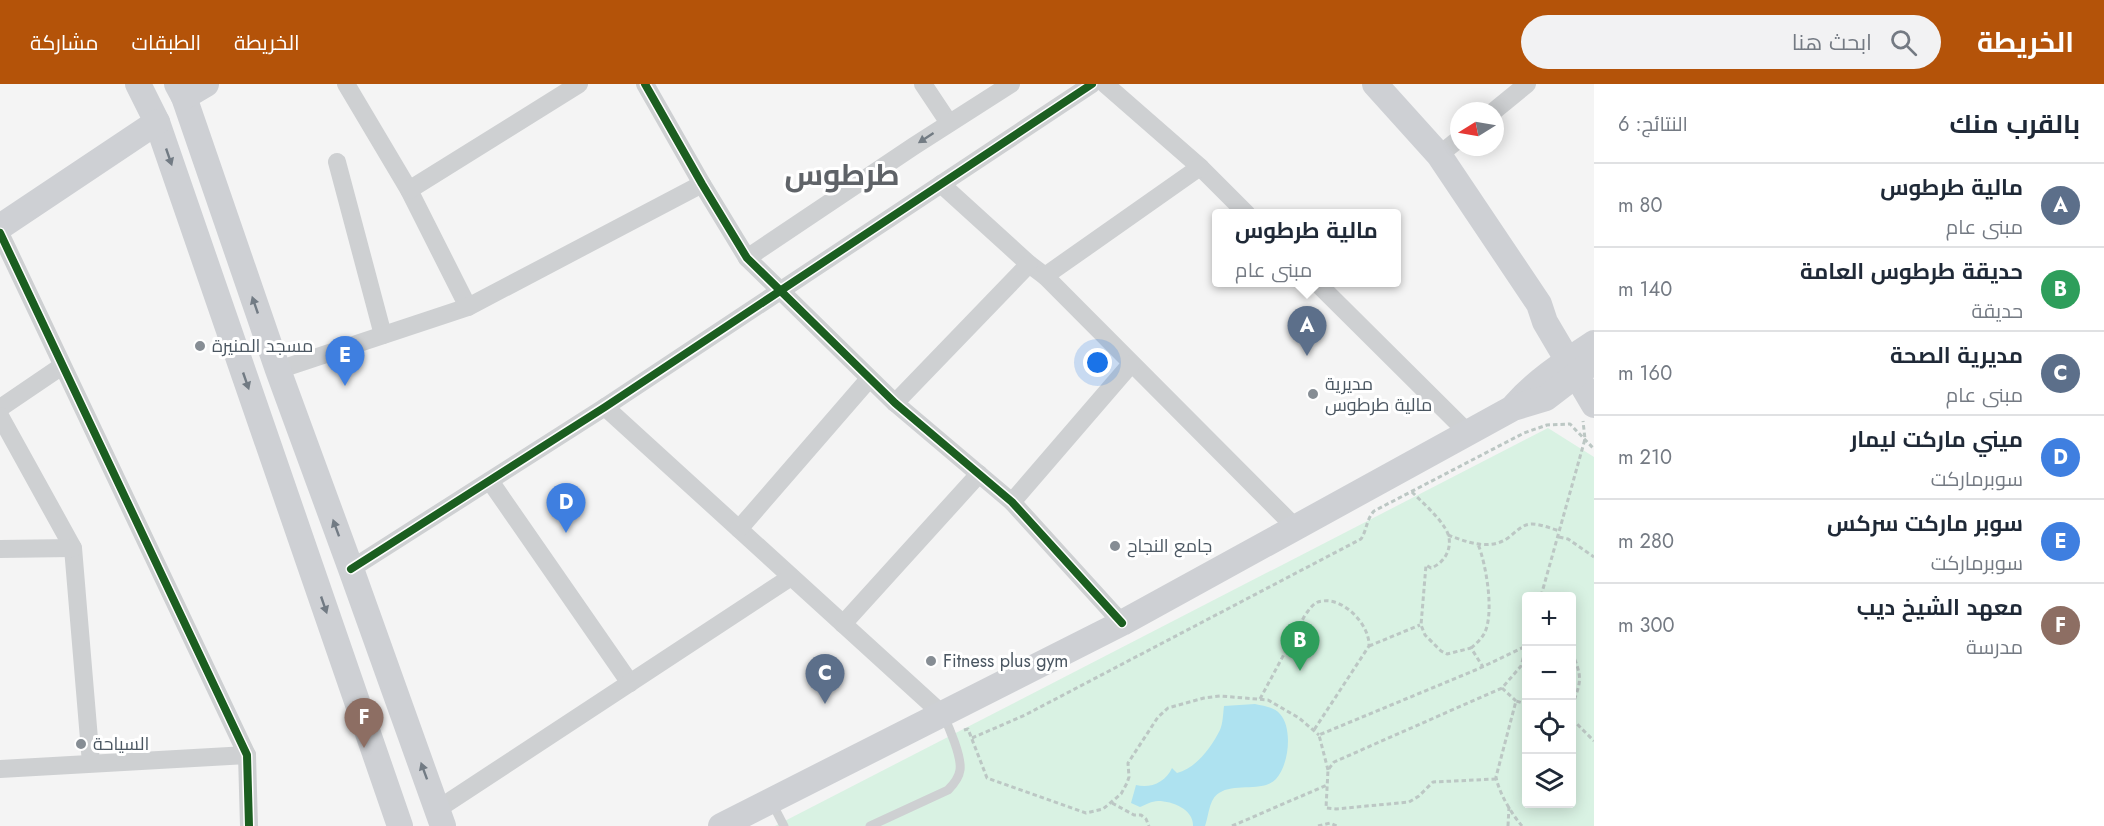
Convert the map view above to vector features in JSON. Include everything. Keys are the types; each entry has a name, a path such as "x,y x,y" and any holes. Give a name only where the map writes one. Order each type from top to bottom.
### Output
{"main road":[{"path":"138,84 157,122 400,826"},
{"path":"206,84 180,91 278,370 441,817"},
{"path":"1375,84 1439,155 1539,304 1545,322 1585,362 1594,405"},
{"path":"0,227 157,122"},
{"path":"721,826 1122,623 1513,408 1535,384 1585,362"}],"street":[{"path":"346,84 409,190 468,307"},
{"path":"409,190 579,84"},
{"path":"645,84 747,258 895,403 1012,501 1122,623"},
{"path":"923,84 949,123"},
{"path":"747,258 1011,84"},
{"path":"351,568 605,407 1092,84"},
{"path":"1106,84 1200,167 1243,209"},
{"path":"1504,103 1527,84"},
{"path":"1439,155 1450,146"},
{"path":"337,162 383,335"},
{"path":"1045,276 1200,167"},
{"path":"278,370 468,307 702,184"},
{"path":"941,184 1045,276 1296,528"},
{"path":"0,233 247,755 249,826"},
{"path":"895,403 1029,264"},
{"path":"1321,287 1468,433"},
{"path":"1012,501 1131,364"},
{"path":"0,408 62,366"},
{"path":"739,529 869,379"},
{"path":"605,407 942,713"},
{"path":"0,416 73,548 91,763"},
{"path":"843,624 979,474"},
{"path":"490,481 630,683"},
{"path":"0,549 73,548"},
{"path":"441,817 630,683 791,577"},
{"path":"0,769 247,755"}],"lane":[{"path":"870,826 948,790 955,783 961,769 952,735 942,713"},
{"path":"770,801 784,826"}],"path":[{"path":"972,738 1025,715 1361,539 1365,534 1368,518 1374,511 1524,433 1547,424 1570,424 1594,449"},
{"path":"1542,592 1585,439"},
{"path":"1412,492 1447,529 1449,548 1446,557 1439,565 1431,568 1426,565 1421,625 1425,635 1447,654 1471,648 1484,634 1489,608 1484,558 1478,544"},
{"path":"1448,535 1478,544 1487,544 1504,540 1523,525 1534,524 1560,531"},
{"path":"1559,537 1568,539 1594,557"},
{"path":"1260,699 1294,633 1314,604 1322,601 1334,602 1345,609 1360,621 1366,630 1369,646"},
{"path":"1314,730 1369,646 1421,625"},
{"path":"1471,648 1483,667"},
{"path":"1319,735 1522,649"},
{"path":"1328,770 1334,762 1502,688 1522,663"},
{"path":"1576,663 1581,676 1576,695"},
{"path":"1502,688 1516,701 1522,703"},
{"path":"968,729 987,778 1086,813 1102,809 1112,803 1130,777 1128,764 1158,717 1168,708 1188,701 1220,696 1268,700 1319,735 1328,770 1326,808 1409,802 1419,796 1429,785 1442,780 1496,779"},
{"path":"1516,701 1496,779 1522,826"},
{"path":"1576,722 1594,741"},
{"path":"1232,826 1327,785"},
{"path":"1112,803 1134,815 1141,815 1149,826"},
{"path":"1508,826 1509,806"},
{"path":"1318,826 1330,823 1336,826"}],"green space":[{"path":"1548,428 1594,457 1594,826 775,826"}],"water":[{"path":"1255,704 1278,712 1287,728 1286,756 1276,779 1263,786 1233,788 1219,793 1211,803 1205,826 1193,826 1190,815 1186,811 1164,801 1151,802 1140,807 1131,803 1136,785 1152,785 1162,781 1172,768 1177,773 1197,762 1220,730 1224,706"}],"cycle path":[{"path":"645,84 747,258 895,403 1012,502 1122,623"},
{"path":"351,569 605,407 1092,84"},
{"path":"0,233 247,755 249,826"}],"place":[{"name":"مسجد المنيرة","path":"200,346"},
{"name":"مالية طرطوس","path":"1307,356"},
{"name":"سوبر ماركت سركس","path":"345,386"},
{"name":"مديرية مالية طرطوس","path":"1313,394"},
{"name":"ميني ماركت ليمار","path":"566,533"},
{"name":"جامع النجاح","path":"1115,546"},
{"name":"Fitness plus gym","path":"931,661"},
{"name":"حديقة طرطوس العامة","path":"1300,671"},
{"name":"مديرية الصحة","path":"825,704"},
{"name":"السياحة","path":"81,744"},
{"name":"معهد الشيخ ديب","path":"364,748"}],"district":[{"name":"طرطوس","path":"842,174"}]}
